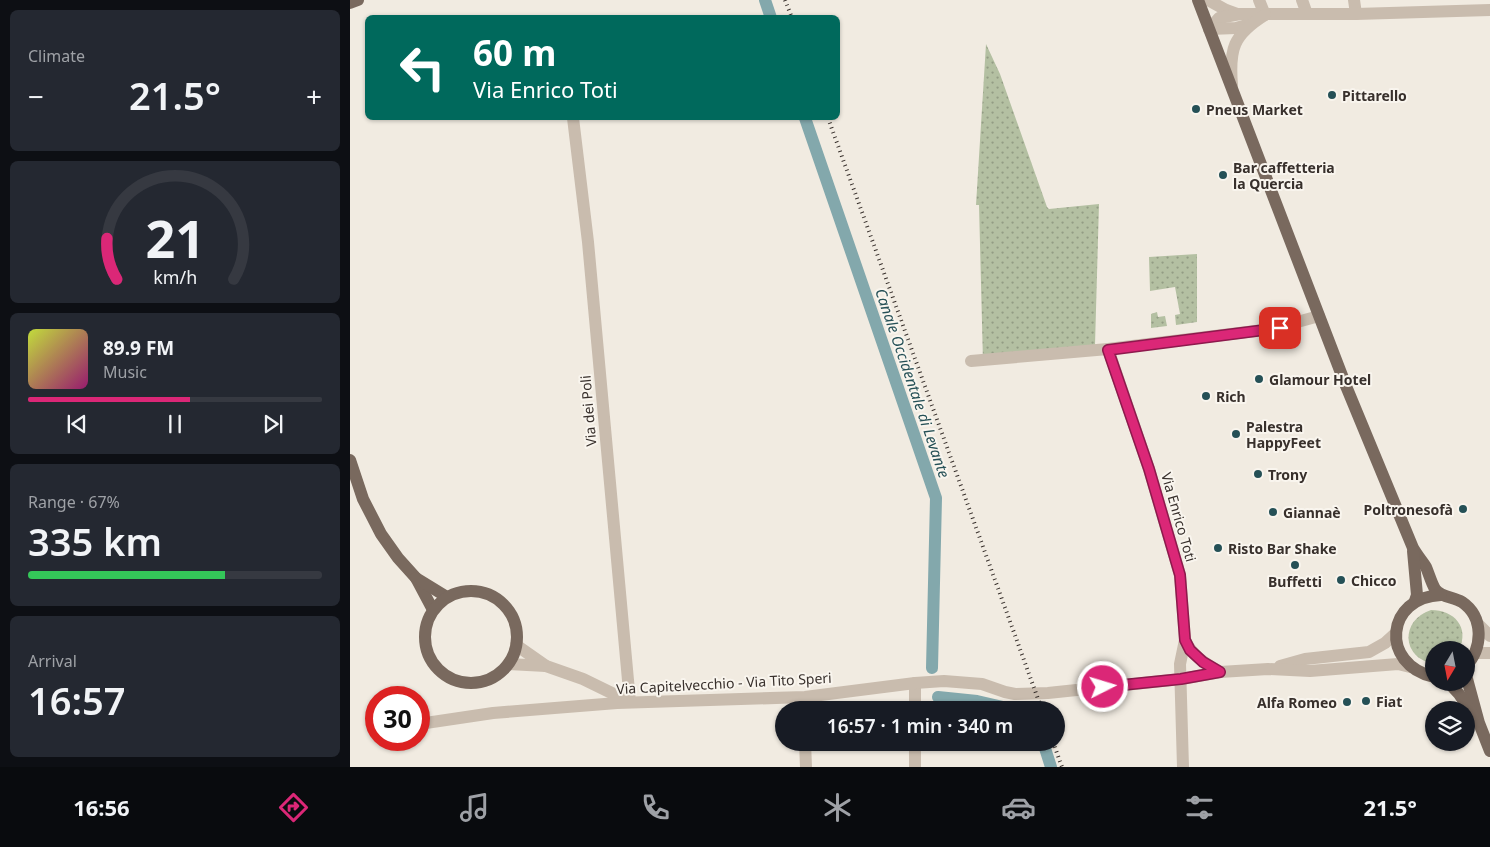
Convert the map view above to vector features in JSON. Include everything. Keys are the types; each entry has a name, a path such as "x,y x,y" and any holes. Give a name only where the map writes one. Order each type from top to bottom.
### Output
{"main road":[{"path":"350,3 358,0"},
{"path":"1198,0 1319,316 1413,548 1426,567 1435,589 1441,595"},
{"path":"351,466 363,499 381,534 398,558 416,578 433,610"},
{"path":"1413,548 1417,595 1415,601"},
{"path":"416,578 447,597"},
{"path":"460,592 486,593 498,599 507,608 514,619 517,632 516,646 508,664 498,674 480,682 463,682 444,674 435,666 428,655 425,644 426,626 433,610 447,597 460,592"},
{"path":"1425,675 1410,667 1399,650 1396,633 1399,621 1406,610 1415,601 1423,597 1441,595 1453,597 1472,612 1477,623 1479,644 1475,654"},
{"path":"1456,691 1479,723"},
{"path":"1470,691 1479,723 1490,751"}],"street":[{"path":"1208,0 1226,10 1240,14"},
{"path":"1259,0 1265,15"},
{"path":"1302,0 1307,14"},
{"path":"1354,0 1356,14"},
{"path":"1209,28 1219,18 1240,14 1356,14 1459,5 1490,10"},
{"path":"1232,90 1230,64 1235,43 1241,33 1265,15"},
{"path":"1209,28 1236,28 1252,23"},
{"name":"Via dei Poli","path":"573,120 588,242 630,702"},
{"path":"971,361 1108,350 1280,328 1319,316"},
{"name":"Via Enrico Toti","path":"1108,350 1149,469 1180,575 1185,640 1180,664 1183,767"},
{"path":"1477,623 1490,636"},
{"path":"1268,669 1305,659 1369,652 1386,643 1396,633"},
{"path":"1185,640 1190,650 1203,662 1220,672"},
{"path":"516,646 546,666 582,679 630,702"},
{"path":"1475,654 1490,653"},
{"path":"508,664 546,666"},
{"path":"1268,669 1310,671 1386,664 1410,667"},
{"name":"Via Capitelvecchio - Via Tito Speri","path":"430,722 492,713 630,702 805,697 944,681 982,684 1005,692 1022,694 1064,692 1181,679 1220,672 1268,669"},
{"path":"915,683 915,701"},
{"path":"805,751 806,767"},
{"path":"914,767 915,751"}],"green space":[{"path":"986,44 1000,74 1047,207 1049,209 1099,204 1095,345 983,362 979,205 976,205"},
{"path":"1197,254 1197,322 1176,325 1175,315 1180,314 1175,287 1150,291 1149,257"},
{"path":"1157,312 1158,317 1165,316 1167,326 1151,328 1151,314"},
{"path":"1431,610 1447,613 1458,621 1461,627 1462,641 1425,641 1425,661 1423,660 1410,647 1408,638 1414,622 1421,615"}],"waterway":[{"name":"Canale Occidentale di Levante","path":"765,0 770,15"},
{"name":"Canale Occidentale di Levante","path":"806,120 936,498 932,668"},
{"name":"Canale Occidentale di Levante","path":"938,697 977,701"},
{"name":"Canale Occidentale di Levante","path":"1046,751 1051,767"}],"railway":[{"path":"785,0 791,15"},
{"path":"829,120 1039,701"},
{"path":"1056,751 1062,767"}],"place":[{"name":"Pittarello","path":"1332,95"},
{"name":"Pneus Market","path":"1196,109"},
{"name":"Bar caffetteria la Quercia","path":"1223,175"},
{"name":"Glamour Hotel","path":"1259,379"},
{"name":"Rich","path":"1206,396"},
{"name":"Palestra HappyFeet","path":"1236,434"},
{"name":"Trony","path":"1258,474"},
{"name":"Poltronesofà","path":"1463,509"},
{"name":"Giannaè","path":"1273,512"},
{"name":"Risto Bar Shake","path":"1218,548"},
{"name":"Buffetti","path":"1295,565"},
{"name":"Chicco","path":"1341,580"},
{"name":"Fiat","path":"1366,701"},
{"name":"Alfa Romeo","path":"1347,702"}],"route":[{"path":"1103,687 1181,679 1220,672 1203,662 1190,650 1185,640 1180,575 1149,469 1108,350 1280,328"}]}
